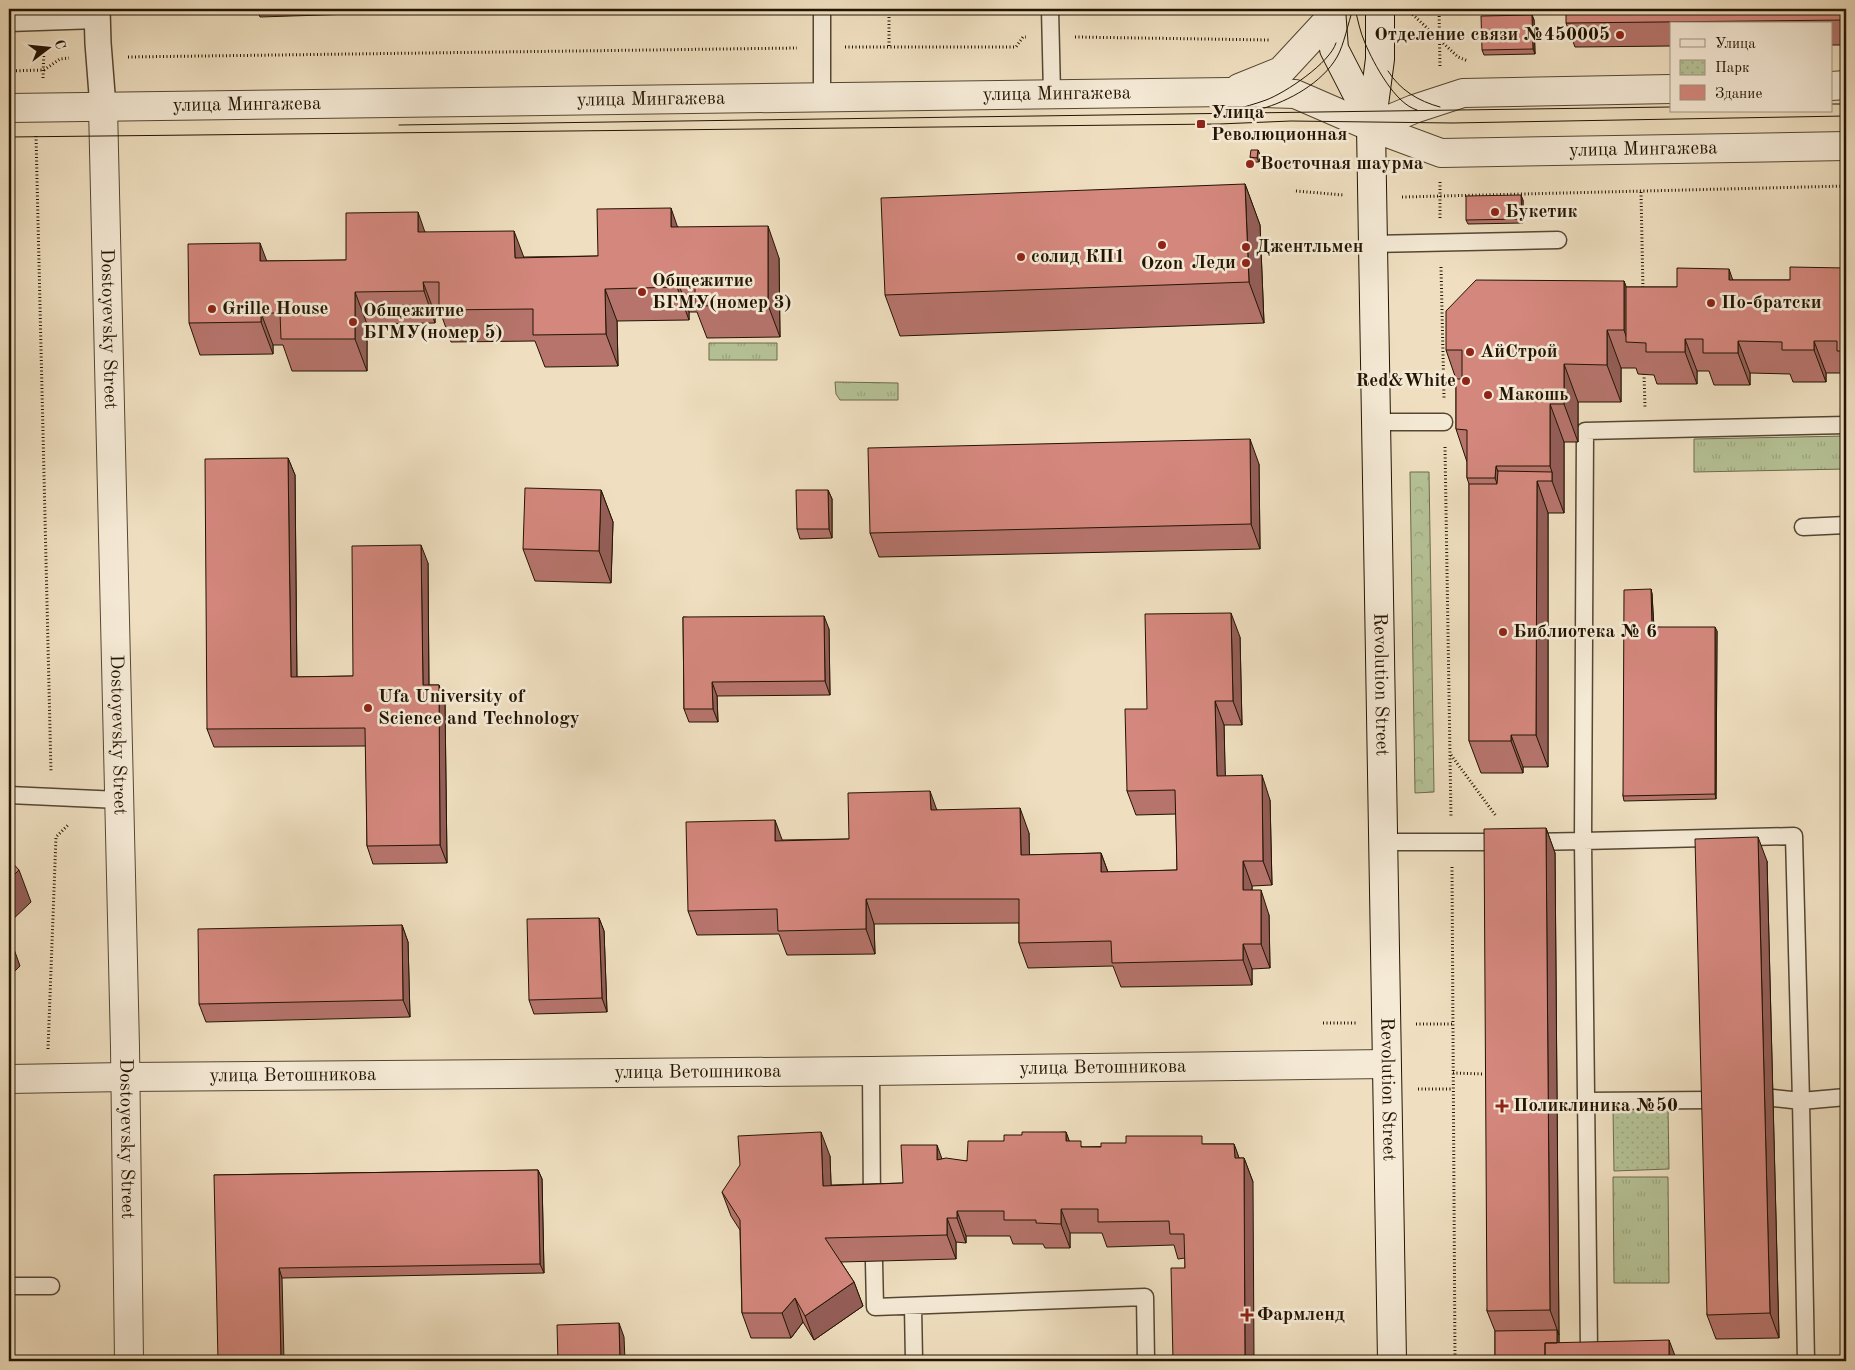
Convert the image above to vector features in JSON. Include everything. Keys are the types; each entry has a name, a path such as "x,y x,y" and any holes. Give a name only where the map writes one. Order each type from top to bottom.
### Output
{"street":[{"name":"Revolution Street","path":"1380,9 1380,59 1371,124 1372,244 1392,1361"},
{"path":"1331,13 1334,48 1371,124 1441,153"},
{"path":"1229,92 1281,71 1331,13"},
{"path":"97,14 103,107"},
{"path":"1832,86 1846,85"},
{"path":"1371,124 1463,93 1670,89"},
{"name":"улица Мингажева","path":"9,108 1229,92 1295,94 1371,124"},
{"name":"Dostoyevsky Street","path":"103,107 125,1077 129,1361"},
{"name":"улица Мингажева","path":"1441,153 1846,146"},
{"name":"улица Ветошникова","path":"9,1079 1386,1064"}],"lane":[{"path":"822,9 822,97"},
{"path":"1050,9 1052,94"},
{"path":"9,22 97,14"},
{"path":"1372,244 1441,241 1558,240"},
{"path":"1376,422 1444,422"},
{"path":"1614,1361 1588,1350 1583,841 1585,431 1846,425"},
{"path":"1803,527 1846,525"},
{"path":"9,795 119,800"},
{"path":"1383,842 1515,842 1794,836 1806,1361"},
{"path":"871,1071 872,1209"},
{"path":"1773,1098 1801,1101 1846,1097"},
{"path":"1586,1101 1710,1100"},
{"path":"874,1262 875,1307 1144,1297 1146,1361"},
{"path":"9,1286 51,1286"},
{"path":"913,1306 914,1361"}],"path":[{"path":"889,9 889,46"},
{"path":"1439,9 1440,100"},
{"path":"1409,11 1458,57 1472,63"},
{"path":"149,57 889,46 1016,47 1023,37 1279,40"},
{"path":"9,71 44,70 60,58 99,57"},
{"path":"44,70 36,137 51,772 71,785 72,798 72,820 56,837 48,1049"},
{"path":"1441,153 1440,196 1452,842 1454,1361"},
{"path":"1296,191 1372,198 1846,186"},
{"path":"1641,192 1644,299"},
{"path":"1644,374 1646,430"},
{"path":"1450,754 1515,842"},
{"path":"1453,1073 1483,1074"}],"green space":[{"path":"709,343 777,343 777,360 709,360"},
{"path":"835,382 898,383 898,400 840,400 836,394"},
{"path":"1846,436 1846,469 1694,472 1694,439"},
{"path":"1410,472 1429,472 1434,792 1415,793"},
{"path":"1668,1108 1669,1169 1614,1171 1613,1109"},
{"path":"1613,1177 1668,1177 1669,1283 1614,1283"}],"building":[{"path":"1566,9 1846,9 1846,20 1566,23"},
{"path":"1532,15 1533,49 1482,50 1481,16"},
{"path":"1251,150 1258,150 1257,158 1250,157"},
{"path":"1245,184 1249,282 885,295 881,198"},
{"name":"Букетик","path":"1521,195 1522,219 1466,220 1466,196"},
{"path":"671,208 671,227 768,226 768,305 695,306 695,279 677,280 677,287 605,289 606,334 533,335 533,309 439,310 439,282 423,282 424,291 355,292 355,339 281,339 280,313 261,313 261,322 189,323 188,244 260,243 260,261 346,260 346,213 418,212 418,232 514,231 515,258 598,256 597,209"},
{"path":"1790,267 1846,268 1846,351 1837,351 1837,341 1814,341 1814,350 1782,350 1782,342 1738,341 1738,353 1703,353 1703,339 1685,339 1685,352 1646,352 1646,343 1626,342 1626,287 1677,287 1677,268 1729,269 1729,280 1790,280"},
{"path":"1476,280 1624,281 1624,330 1607,330 1607,365 1564,364 1564,404 1550,404 1550,466 1496,466 1495,478 1467,478 1467,430 1456,429 1456,379 1462,379 1462,350 1446,350 1446,311"},
{"path":"1250,439 1251,524 870,533 868,448"},
{"path":"288,458 291,677 353,676 352,546 421,545 423,685 439,685 440,845 367,846 365,728 207,729 205,459"},
{"path":"1498,471 1552,472 1552,481 1537,481 1536,735 1511,735 1511,741 1469,741 1469,484 1497,484"},
{"path":"525,488 601,490 599,551 523,549"},
{"path":"796,490 828,490 829,529 797,529"},
{"path":"1651,589 1652,627 1715,627 1715,794 1623,796 1624,590"},
{"path":"1231,613 1233,701 1215,701 1217,776 1262,775 1263,861 1243,861 1243,890 1261,890 1261,944 1243,944 1243,960 1112,963 1111,941 1019,943 1019,899 866,899 866,929 778,931 777,909 688,911 686,822 775,820 775,841 849,839 848,793 930,791 931,810 1020,808 1021,855 1101,853 1101,872 1177,870 1175,790 1127,791 1125,709 1147,709 1145,614"},
{"path":"824,616 825,681 712,682 713,709 684,709 683,617"},
{"path":"1546,828 1550,1310 1487,1311 1484,829"},
{"path":"1758,837 1770,1313 1707,1315 1695,839"},
{"path":"9,859 19,870 9,880"},
{"path":"599,918 602,998 529,1000 527,919"},
{"path":"402,925 403,1000 199,1004 198,929"},
{"path":"821,1132 823,1186 903,1183 901,1145 937,1145 937,1160 946,1158 967,1161 968,1141 1004,1141 1004,1135 1022,1135 1022,1132 1066,1132 1066,1141 1081,1141 1081,1147 1101,1147 1101,1143 1126,1143 1126,1136 1202,1136 1202,1144 1234,1144 1235,1158 1244,1158 1245,1361 1173,1361 1171,1268 1185,1268 1184,1234 1170,1234 1169,1221 1098,1222 1098,1209 1061,1209 1061,1224 1036,1223 1036,1220 1004,1220 1004,1211 957,1211 957,1218 947,1218 947,1235 825,1238 854,1282 805,1316 795,1298 782,1313 742,1313 740,1220 722,1192 740,1165 738,1136"},
{"path":"538,1170 540,1264 279,1268 281,1361 218,1361 214,1175"},
{"path":"619,1323 620,1361 558,1361 557,1325"},
{"path":"1557,1330 1557,1343 1545,1343 1545,1361 1495,1361 1495,1331"},
{"path":"1669,1340 1669,1361 1545,1361 1545,1343"}],"tram line":[{"path":"1261,109 1272,106 1304,90 1323,75 1337,57 1353,9"},
{"path":"1355,9 1363,39 1386,82 1401,100 1417,110"},
{"path":"1233,110 1266,100 1295,84 1316,68 1332,51 1336,43"},
{"path":"1388,71 1398,84 1410,94 1424,102 1440,107"},
{"path":"1832,104 1846,104"},
{"path":"399,125 1670,107"},
{"path":"9,137 1219,124 1291,121 1452,123 1846,116"}],"place":[{"name":"Отделение связи №450005","path":"1620,35"},
{"name":"Улица Революционная","path":"1201,124"},
{"name":"Восточная шаурма","path":"1250,164"},
{"name":"Букетик","path":"1495,212"},
{"name":"Ozon","path":"1162,245"},
{"name":"Джентльмен","path":"1246,247"},
{"name":"солид КП1","path":"1021,257"},
{"name":"Леди","path":"1246,263"},
{"name":"Общежитие БГМУ(номер 3)","path":"642,292"},
{"name":"По-братски","path":"1711,303"},
{"name":"Grille House","path":"212,309"},
{"name":"Общежитие БГМУ(номер 5)","path":"353,322"},
{"name":"АйСтрой","path":"1470,352"},
{"name":"Red&White","path":"1466,381"},
{"name":"Макошь","path":"1488,395"},
{"name":"Библиотека № 6","path":"1503,632"},
{"name":"Ufa University of Science and Technology","path":"368,708"},
{"name":"Поликлиника №50","path":"1502,1106"},
{"name":"Фармленд","path":"1247,1315"}]}
